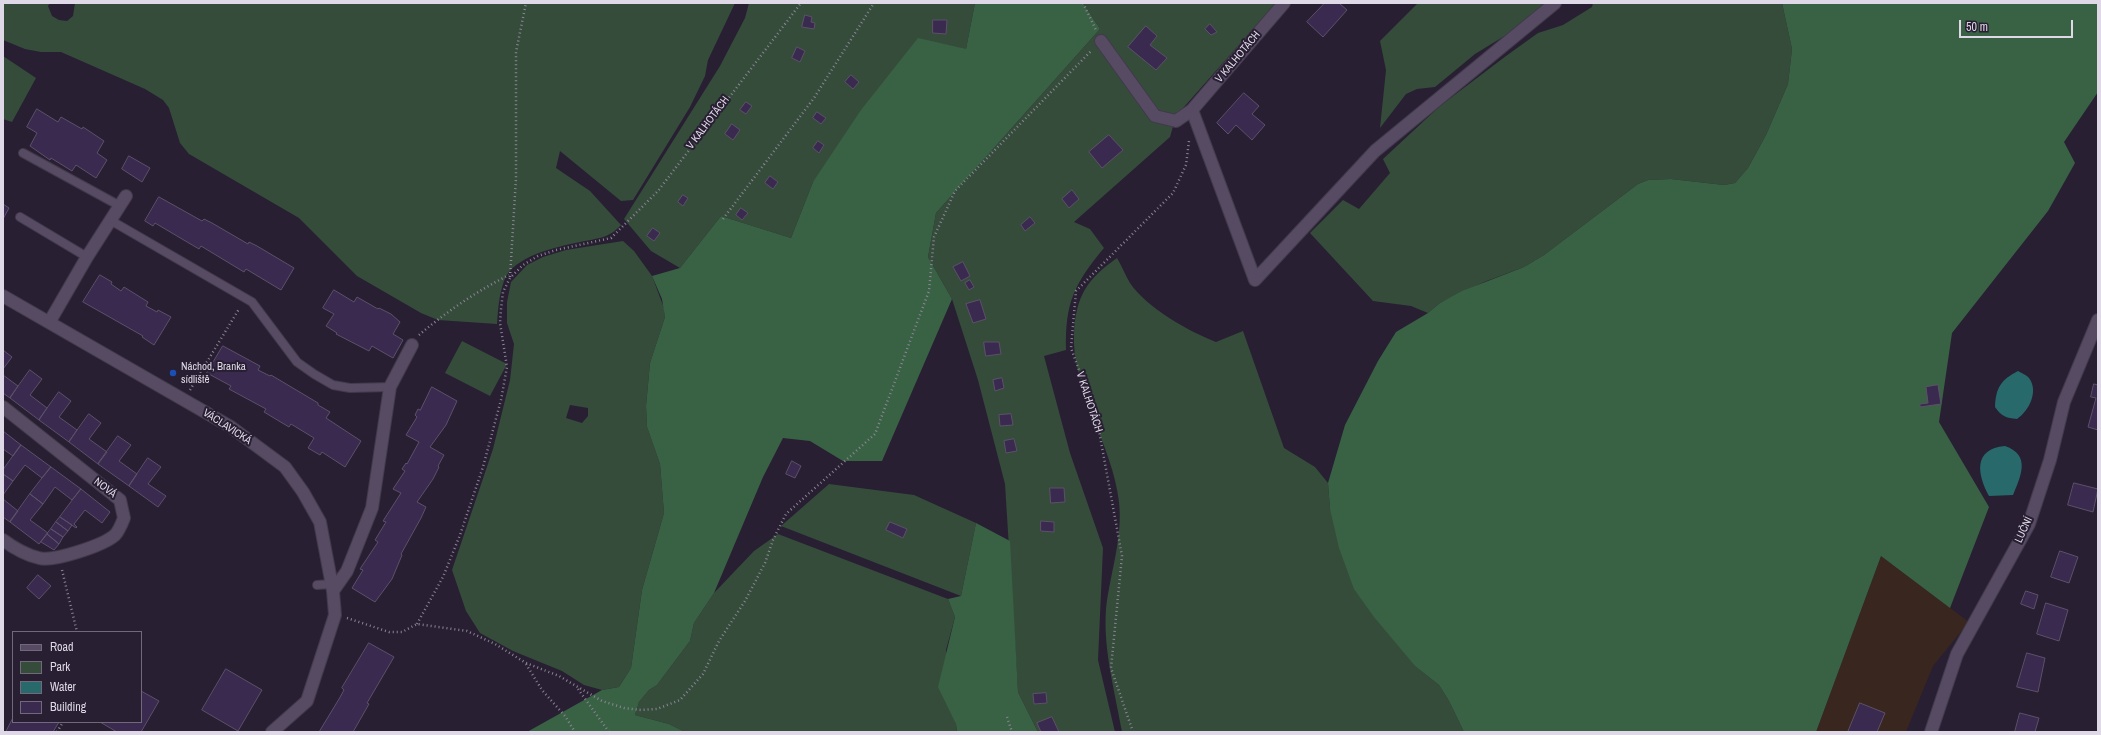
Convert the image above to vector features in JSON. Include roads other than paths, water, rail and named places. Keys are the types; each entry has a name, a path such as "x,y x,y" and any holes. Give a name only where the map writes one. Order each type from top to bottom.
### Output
{"street":[{"name":"V KALHOTÁCH","path":"1101,41 1155,116 1176,121 1192,110 1284,3"},
{"path":"1192,110 1255,280 1375,151 1555,3"},
{"path":"50,321 87,257 123,201"},
{"name":"VÁCLAVICKÁ","path":"3,296 50,321 231,427 285,467 303,492 320,522 332,587 335,615 307,701 272,732"},
{"name":"LUČNÍ","path":"1931,732 1957,654 2029,524 2050,460 2064,402 2098,320"},
{"path":"332,587 347,571 372,508 390,387 412,345"},
{"name":"NOVÁ","path":"3,407 120,500 124,518 116,534 87,549 59,557 40,559 17,550 3,540"}],"lane":[{"path":"23,153 123,201"},
{"path":"20,217 87,257"},
{"path":"110,220 252,302 297,362 314,374 333,385 350,388 390,387"},
{"path":"317,585 332,587"}],"water":[{"path":"2018,371 2029,378 2032,383 2033,395 2029,406 2017,419 2004,416 1999,413 1995,407 2000,385 2007,378"},
{"path":"2005,446 2013,450 2021,460 2022,467 2019,481 2013,495 1989,496 1982,479 1980,464 1987,452 1995,448"}],"place":[{"name":"Náchod, Branka sídliště","path":"173,373"}]}
